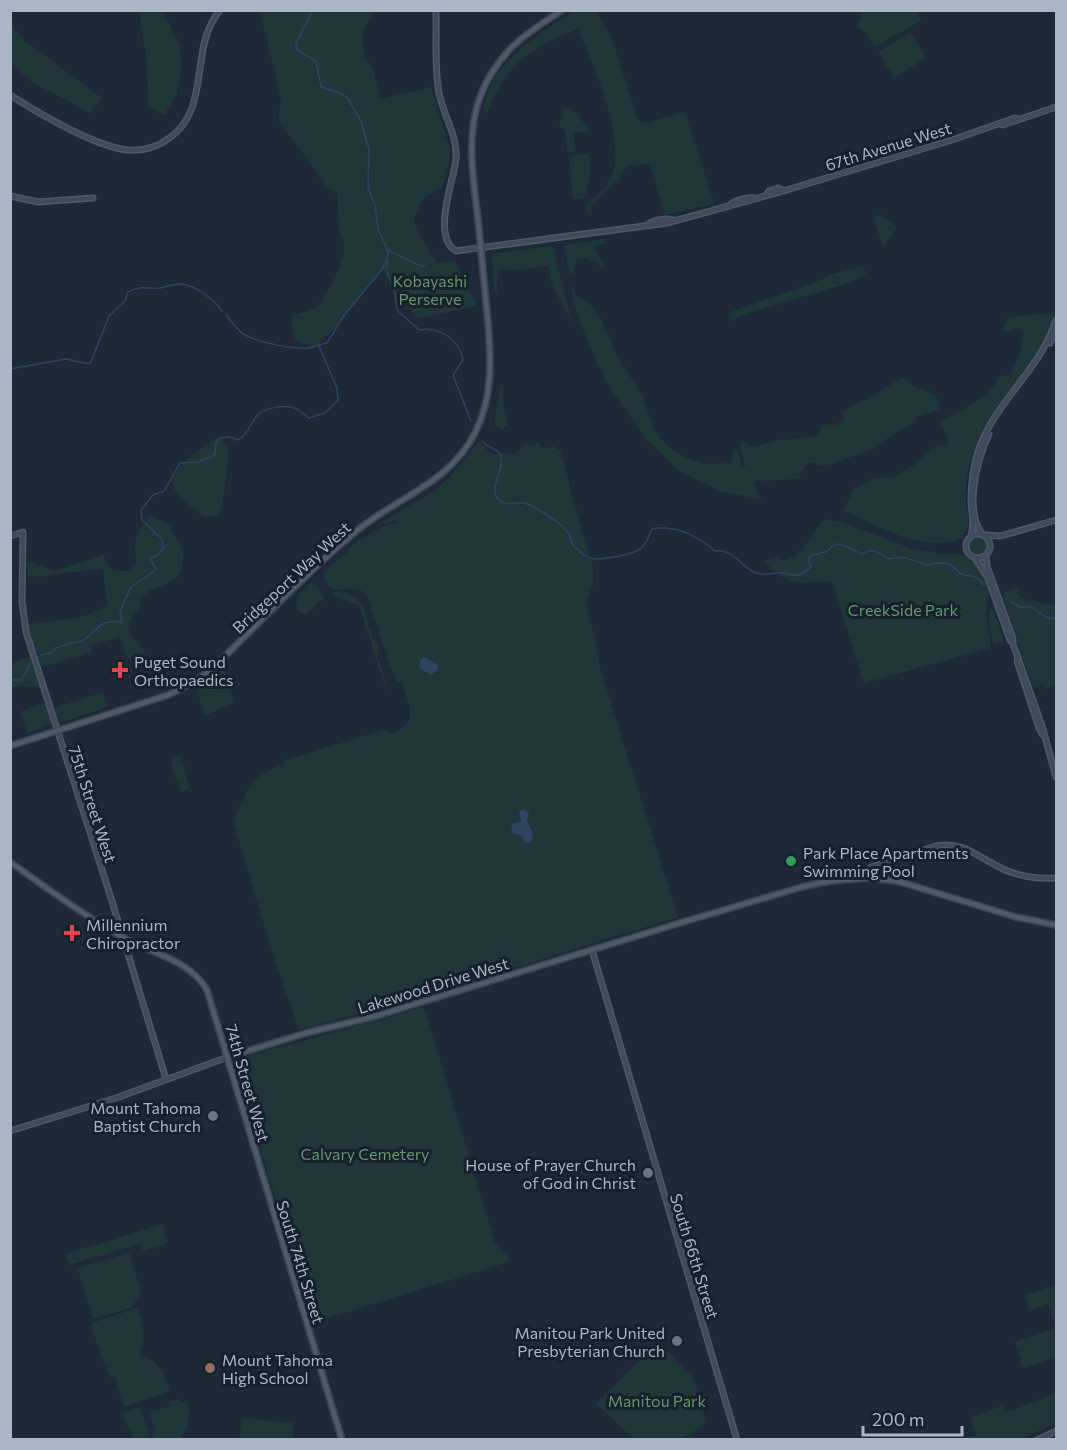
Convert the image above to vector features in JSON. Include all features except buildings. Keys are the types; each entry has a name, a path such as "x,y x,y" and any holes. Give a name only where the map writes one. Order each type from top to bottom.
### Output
{"main road":[{"name":"Bridgeport Way West","path":"10,746 168,695 197,680 213,668 352,534 444,473 459,458 474,436 486,405 491,371 470,153 471,129 476,107 492,74 512,47 562,10"},
{"path":"10,862 123,937"},
{"name":"Lakewood Drive West","path":"228,1057 307,1033 386,1013 802,887 830,881 866,878 908,884 1016,918 1056,925"},
{"name":"74th Street West","path":"123,937 184,966 201,981 213,1005 267,1194"},
{"name":"South 74th Street","path":"267,1194 342,1440"}],"street":[{"path":"10,95 44,115 110,146 129,150 143,149 167,141 187,119 193,106 204,40 220,10"},
{"name":"67th Avenue West","path":"436,10 438,85 456,150 445,212 448,241 451,248 456,251 670,222 729,206 749,197 771,195 1001,124 1016,122 1018,119 1056,107"},
{"path":"10,196 38,202 93,198"},
{"path":"1056,320 1040,356 996,416 980,448 972,480 974,525 965,547 988,578 1010,640 1020,660 1056,777"},
{"path":"990,546 976,520 974,502 975,480 982,448 995,423 1043,357 1056,329"},
{"path":"971,535 1001,536 1056,520"},
{"name":"75th Street West","path":"10,536 23,532 23,618 165,1079"},
{"path":"1001,536 990,546 986,555 987,566 1011,632 1012,642"},
{"path":"975,558 986,555"},
{"path":"866,878 867,871 871,867 947,844 964,847 1016,874 1037,878 1056,878"},
{"name":"South 66th Street","path":"591,950 737,1440"},
{"name":"Lakewood Drive West","path":"10,1131 116,1098 228,1057"},
{"path":"1037,1440 1056,1431"}],"green space":[{"path":"139,11 163,11 180,46 181,69 177,94 164,115 148,105 147,63"},
{"name":"Kobayashi Perserve","path":"260,11 373,11 364,29 363,47 365,56 374,71 380,99 431,87 451,154 442,188 424,197 414,218 416,228 437,263 454,261 477,304 475,306 418,319 382,270 336,328 313,347 295,340 291,318 313,309 323,299 340,266 344,243 339,230 337,193 329,189 278,120 281,98"},
{"path":"574,11 596,11 613,42 638,121 648,122 685,112 714,204 665,215 650,164 627,166 619,179 591,204 591,214 585,208 608,186 606,184 613,170 615,152 608,108 578,29 546,43 522,60 502,82 487,113 483,111 487,94 505,64 531,40"},
{"path":"861,11 918,11 921,21 874,47 867,34 857,27"},
{"path":"11,23 25,41 102,98 90,113 34,83 11,65"},
{"path":"910,32 926,58 894,78 878,52"},
{"path":"564,107 578,115 590,131 574,133 576,152 567,152 566,134 559,126"},
{"path":"588,153 590,176 587,188 583,199 573,199 569,159 575,155"},
{"path":"880,215 895,225 896,229 883,247 873,217"},
{"path":"606,239 607,243 595,248 605,268 588,259 577,258 574,274 569,272 564,245"},
{"path":"551,246 572,323 553,287 548,266 498,270 497,292 494,292 492,256 496,253"},
{"path":"863,266 866,274 852,282 748,313 730,322 728,313 830,275"},
{"path":"570,281 576,296 589,303 600,316 617,356 642,395 653,427 660,438 685,457 707,464 731,463 735,449 737,449 742,466 746,466 740,449 742,442 753,447 784,439 816,436 825,424 835,425 844,419 842,412 869,399 902,377 913,386 935,394 938,410 917,417 911,425 896,432 871,450 827,465 818,465 813,462 806,465 801,471 800,479 754,481 759,495 766,500 722,492 679,471 647,440 609,386 592,352 577,314"},
{"path":"1055,310 1051,328 1043,345 995,412 976,446 969,466 966,486 968,527 962,537 943,543 914,540 844,511 853,489 875,478 893,478 914,465 932,448 948,444 941,422 987,395 1000,377 1010,374 1020,352 1023,334 1022,329 1018,328 1008,332 1001,329 1009,317 1050,313"},
{"path":"501,384 509,427 504,426 505,432 494,424"},
{"path":"217,437 223,438 228,451 222,508 217,516 203,517 179,496 171,477 187,459"},
{"path":"479,441 491,454 517,453 525,444 533,446 538,442 544,449 553,446 563,453 558,457 564,463 593,567 593,582 586,605 600,668 678,917 420,997 299,1030 278,970 233,821 256,779 285,764 283,761 386,729 389,734 406,724 410,712 407,698 401,681 396,683 366,594 358,589 330,588 324,572 354,543 385,525 398,523 393,521 385,524 382,522 429,494 448,479"},
{"path":"149,516 172,525 171,532 180,544 183,556 182,567 178,575 172,581 146,594 128,626 132,636 146,653 128,659 120,637 90,646 92,652 42,667 27,625 79,617 99,610 107,604 103,569 28,577 27,561 54,571 104,555 105,561 113,571 128,571 137,562 134,546 139,530"},
{"name":"CreekSide Park","path":"825,519 842,522 910,548 941,554 960,554 972,562 981,571 990,588 986,614 991,648 864,683 832,581 795,582 780,575 764,561 777,558 782,561 795,555"},
{"path":"974,536 982,536 987,541 985,552 974,554 969,549 969,541"},
{"path":"312,582 321,587 319,590 324,600 306,615 296,607 297,596"},
{"path":"1017,588 1020,598 1056,606 1056,686 1044,689 1042,685 1033,688 1003,597 1004,592"},
{"path":"336,591 349,594 362,604 369,628 379,646 377,656 386,681 386,689 359,605 336,598 333,594"},
{"path":"990,609 993,609 1003,642 994,643 989,626"},
{"path":"31,656 42,688 22,686 11,688 11,665"},
{"path":"224,666 234,702 207,715 204,713 197,691"},
{"path":"103,692 107,707 62,722 58,720 54,708"},
{"path":"45,703 51,721 50,725 27,733 21,711"},
{"path":"179,755 190,786 181,792 171,762"},
{"name":"Calvary Cemetery","path":"424,1007 495,1243 512,1261 312,1323 235,1062 237,1059"},
{"path":"163,1224 168,1241 165,1245 143,1251 140,1244 69,1265 65,1254"},
{"path":"129,1253 141,1292 132,1307 93,1319 78,1270 80,1267"},
{"path":"1056,1285 1056,1328 1048,1304 1029,1310 1024,1295"},
{"path":"137,1308 144,1338 139,1355 160,1368 170,1391 126,1406 123,1405 115,1375 110,1378 91,1327 92,1323"},
{"path":"1056,1328 1056,1357 1023,1368 1015,1341"},
{"name":"Manitou Park","path":"658,1341 694,1379 706,1421 693,1434 675,1439 634,1439 596,1404"},
{"path":"1056,1393 1056,1423 1021,1439 963,1439 976,1435 971,1417 1002,1406 1006,1411 1011,1411"},
{"path":"179,1399 180,1402 187,1401 189,1411 187,1426 182,1435 179,1439 154,1439 151,1411 170,1406 169,1402"},
{"path":"140,1407 150,1439 133,1439 122,1413"},
{"path":"242,1418 293,1423 293,1439 239,1439"}],"water":[{"path":"424,657 438,665 438,669 431,675 419,668 421,659"},
{"path":"523,809 529,813 527,821 533,836 528,844 524,842 522,836 513,833 511,829 513,823 521,822 519,812"}],"waterway":[{"path":"226,314 242,333 259,341 302,348 327,343 345,314 380,272 387,260 388,252 378,228 375,205 368,189 369,150 361,121 347,97 321,87 316,61 296,49 296,43 313,10"},
{"path":"389,250 413,263 425,266"},
{"path":"388,261 386,269 395,292 397,310 419,330 441,332 458,346 463,360 453,375 471,421"},
{"path":"10,369 66,359 89,364 109,316 125,301 128,292 138,288 185,285 203,293 222,311"},
{"path":"41,655 52,653 56,647 82,641 104,623 122,622 120,611 131,587 156,570 150,558 158,555 164,547 162,539 142,520 141,510 153,495 164,491 180,463 198,462 215,455 216,442 220,438 229,437 238,440 247,432 256,417 264,411 275,407 292,407 309,418 325,413 338,400 337,388 318,344"},
{"path":"482,441 498,452 502,459 495,489 498,499 507,504 520,503 534,507 560,524 568,532 574,546 590,558 606,559 632,553 644,545 652,529 669,528 686,533 715,551 732,555 750,570 759,574 799,575 811,567 808,559 811,555 826,552 835,544 861,554 873,551 890,559 908,559 926,565 949,564 960,574 976,577 985,586"},
{"path":"1010,601 1020,607 1032,607 1051,619 1056,617"},
{"path":"10,680 22,680 30,663"}],"place":[{"name":"Puget Sound Orthopaedics","path":"120,670"},
{"name":"Park Place Apartments Swimming Pool","path":"791,861"},
{"name":"Millennium Chiropractor","path":"72,933"},
{"name":"Mount Tahoma Baptist Church","path":"213,1116"},
{"name":"House of Prayer Church of God in Christ","path":"648,1173"},
{"name":"Manitou Park United Presbyterian Church","path":"677,1341"},
{"name":"Mount Tahoma High School","path":"210,1368"}]}
